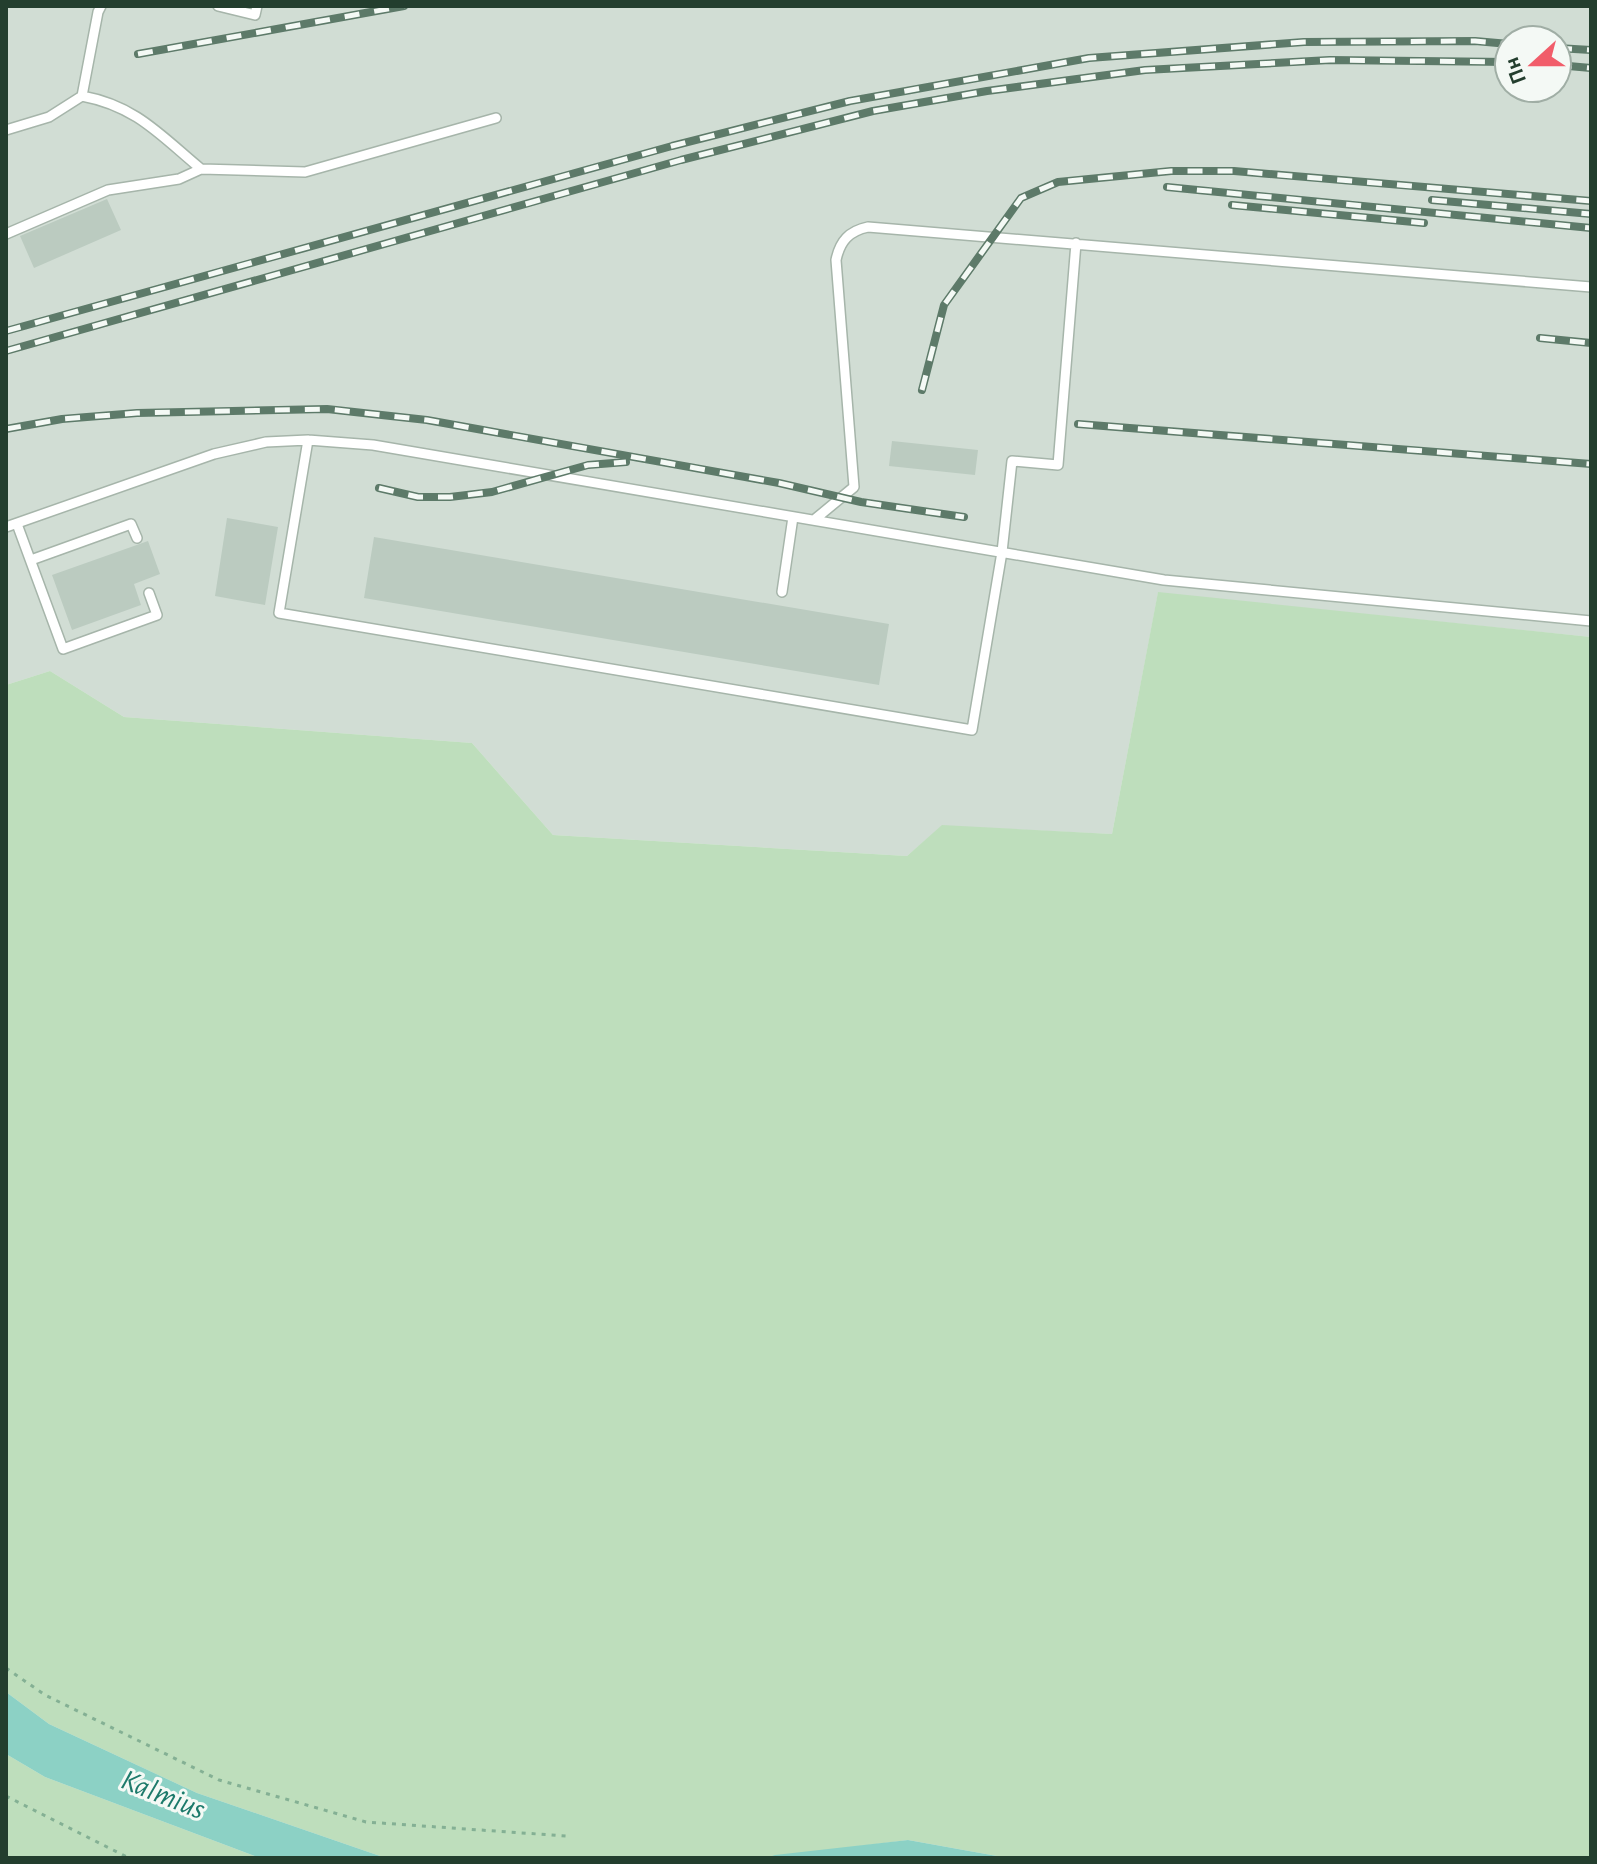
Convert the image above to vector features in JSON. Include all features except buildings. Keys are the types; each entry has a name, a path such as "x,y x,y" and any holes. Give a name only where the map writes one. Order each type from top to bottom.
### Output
{"lane":[{"path":"82,96 101,6"},
{"path":"218,6 255,15 257,6"},
{"path":"6,130 49,117 82,96 107,101 131,111 201,169"},
{"path":"6,234 108,190 179,179 201,169 305,172 496,118"},
{"path":"814,520 854,487 836,260 838,247 845,237 856,230 868,227 1076,243 1591,287"},
{"path":"308,440 279,613 972,730 1002,552 1012,461 1058,465 1076,243"},
{"path":"6,527 214,454 266,442 308,440 373,445 1164,580 1591,621"},
{"path":"782,592 793,517"},
{"path":"17,524 63,649 157,615 149,593"},
{"path":"31,560 131,524 137,538"}],"path":[{"path":"6,1668 45,1695 219,1780 366,1822 566,1836"},
{"path":"6,1796 129,1858"}],"shaded area":[{"path":"6,6 1591,6 1591,637 1158,593 1112,834 942,826 907,856 553,835 472,743 124,717 50,671 6,685"}],"green space":[{"path":"1158,592 1591,637 1591,1858 1008,1858 908,1840 766,1858 396,1858 380,1856 197,1793 49,1724 6,1692 6,685 50,671 124,717 472,743 553,835 907,856 942,825 1112,834"},
{"path":"6,1754 45,1777 260,1858 6,1858"}],"water":[{"name":"Kalmius","path":"6,1692 49,1724 197,1793 380,1856 396,1858 260,1858 45,1777 6,1754"},
{"path":"908,1840 1008,1858 766,1858 775,1855"}],"railway":[{"path":"138,54 404,6"},
{"path":"6,331 672,146 850,101 1089,58 1304,42 1493,43"},
{"path":"1573,49 1591,50"},
{"path":"6,351 681,160 873,111 987,91 1145,70 1330,60 1493,62"},
{"path":"1573,66 1591,68"},
{"path":"922,390 944,305 1021,198 1058,182 1171,171 1234,171 1591,201"},
{"path":"1167,187 1591,228"},
{"path":"1432,200 1591,214"},
{"path":"1232,205 1424,223"},
{"path":"1540,338 1591,343"},
{"path":"6,429 62,419 137,413 327,409 427,420 779,483 861,502 964,517"},
{"path":"1078,424 1591,464"},
{"path":"379,488 418,497 450,497 492,492 588,465 626,462"}]}
